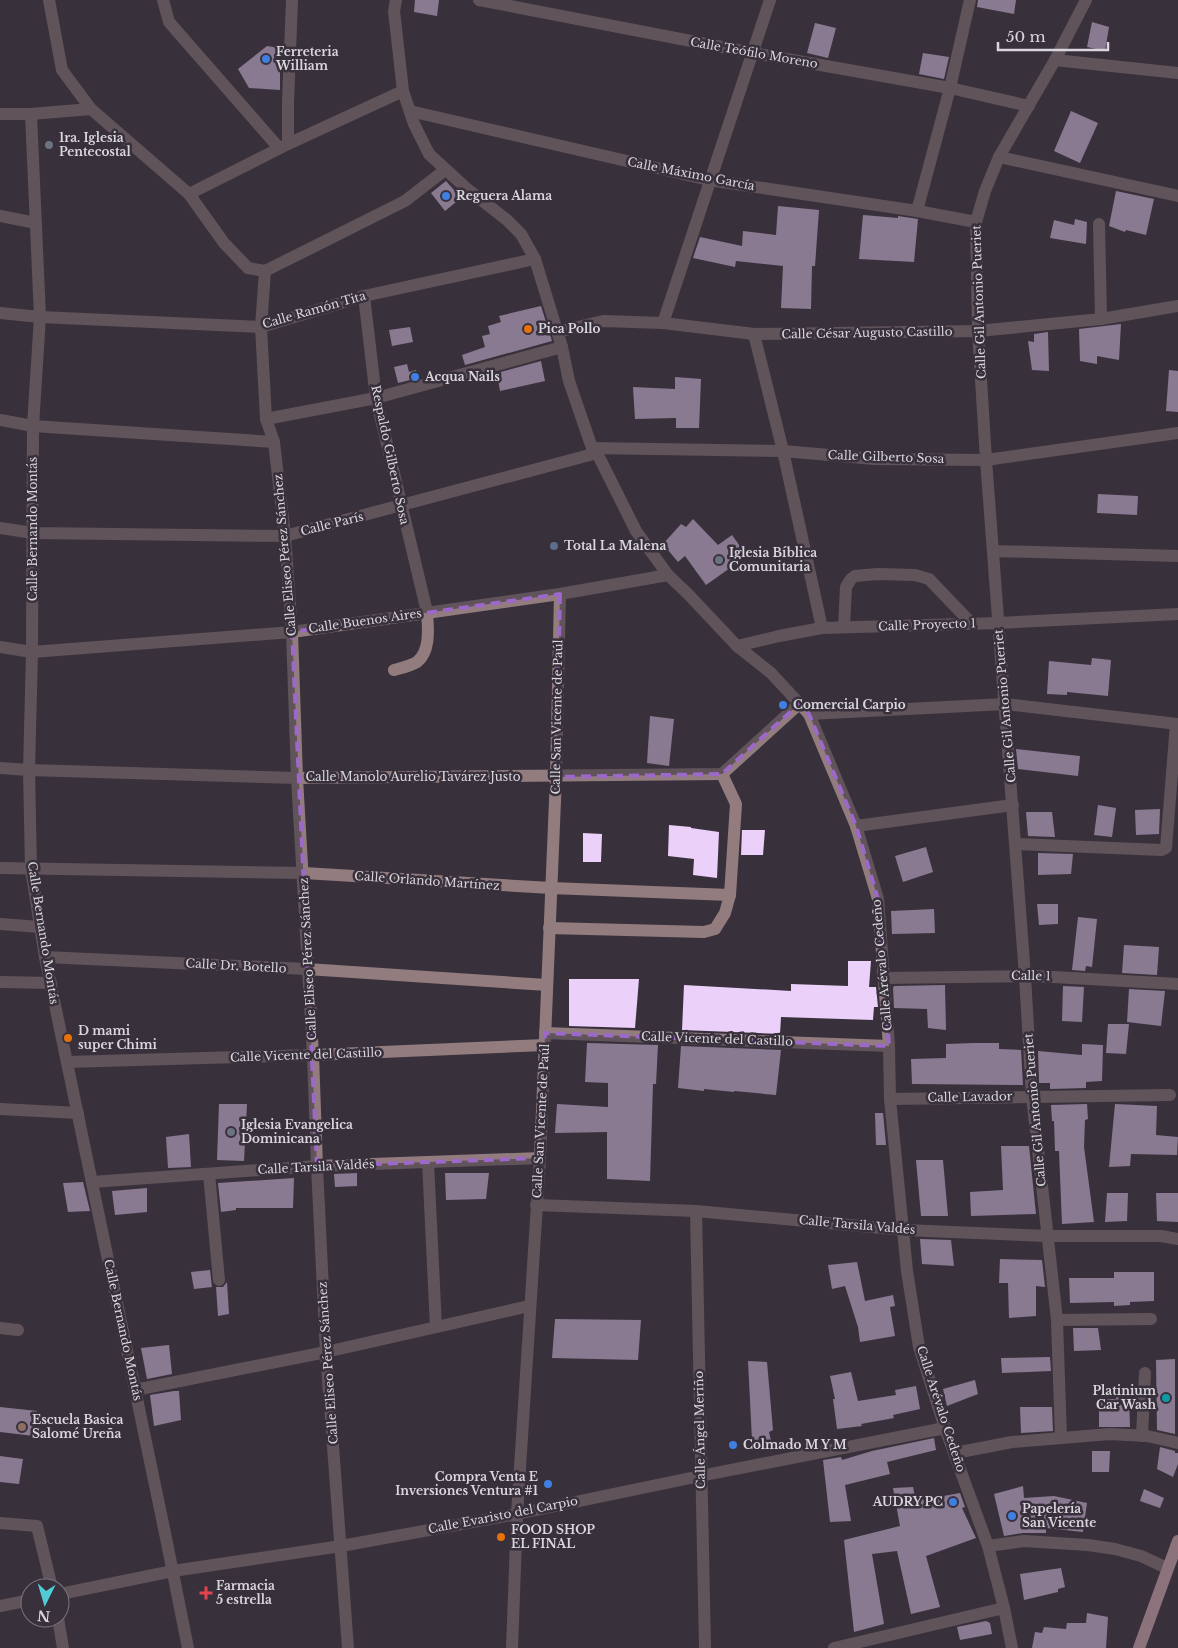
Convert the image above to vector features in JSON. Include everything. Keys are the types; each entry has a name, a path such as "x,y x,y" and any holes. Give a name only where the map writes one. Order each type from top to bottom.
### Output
{"main road":[{"path":"1139,1648 1178,1541"}],"street":[{"path":"49,0 62,70 91,109 189,194 224,243 248,268 265,272 405,201 445,170"},
{"path":"163,0 169,22 284,146"},
{"path":"284,146 288,103 292,0"},
{"name":"Calle Arévalo Cedeño","path":"396,0 394,11 403,91 428,154 466,188 507,220 521,234 535,259 562,347 569,381 594,450 636,530 668,575 737,646 771,673 809,714 856,826 878,899 889,1046 890,1099 907,1271 919,1347 945,1428 988,1546 1012,1648"},
{"name":"Calle Teófilo Moreno","path":"479,0 752,53 950,88 1029,106"},
{"path":"663,323 770,0"},
{"path":"917,211 950,88 970,0"},
{"name":"Calle Gil Antonio Pueriet","path":"1061,1438 1057,1320 1046,1236 1032,1096 1026,976 986,460 978,331 976,222 985,191 999,158 1055,60 1086,0"},
{"path":"1055,60 1178,73"},
{"path":"189,194 284,146 403,91"},
{"path":"0,114 31,114 91,109"},
{"name":"Calle Máximo García","path":"410,111 709,180 917,211 976,222"},
{"name":"Calle Bernando Montás","path":"31,114 40,317 34,426 29,770 31,869 45,957 188,1648"},
{"path":"999,158 1178,196"},
{"path":"0,216 36,223"},
{"path":"1099,224 1101,319"},
{"name":"Calle Ramón Tita","path":"0,313 40,317 261,327 364,296 535,259"},
{"name":"Calle Eliseo Pérez Sánchez","path":"265,272 261,327 266,419 274,442 285,536 292,632 297,778 304,873 326,1352 348,1648"},
{"name":"Respaldo Gilberto Sosa","path":"364,296 376,398 400,506 427,612 427,644 424,654 417,662 394,670"},
{"name":"Calle César Augusto Castillo","path":"557,332 603,322 663,323 754,334 978,331 1101,319 1178,306"},
{"path":"754,334 783,452 822,628"},
{"path":"266,419 376,398 562,347"},
{"path":"0,420 34,426 274,442"},
{"name":"Calle Gilberto Sosa","path":"594,450 783,452 875,459 986,460 1178,433"},
{"name":"Calle París","path":"0,528 33,533 285,536 400,506 594,450"},
{"path":"993,551 1178,556"},
{"path":"844,627 846,588 851,579 855,576 877,574 915,575 929,579 971,624"},
{"name":"Calle Buenos Aires","path":"0,647 32,652 292,632 560,594 668,575"},
{"name":"Calle San Vicente de Paúl","path":"512,1648 517,1514 540,1158 556,777 560,594"},
{"name":"Calle Proyecto 1","path":"737,646 822,628 998,623 1178,614"},
{"path":"549,928 704,932 715,929 725,913 730,895 736,804 722,774 799,704"},
{"path":"809,714 1005,704 1177,724 1166,848 1162,850 1016,844"},
{"name":"Calle Manolo Aurelio Tavárez Justo","path":"0,768 297,778 722,774"},
{"path":"856,826 1013,805"},
{"name":"Calle Orlando Martínez","path":"0,868 304,873 551,888 730,895"},
{"path":"0,924 40,928"},
{"name":"Calle Dr. Botello","path":"45,957 308,969 547,985"},
{"name":"Calle 1","path":"884,978 1026,976 1178,984"},
{"path":"0,982 51,983"},
{"name":"Calle Vicente del Castillo","path":"67,1062 313,1055 545,1039 889,1046"},
{"name":"Calle Lavador","path":"890,1099 1170,1095"},
{"path":"0,1109 78,1113"},
{"name":"Calle Tarsila Valdés","path":"92,1182 317,1166 540,1158"},
{"path":"428,1162 436,1327"},
{"path":"209,1174 219,1280"},
{"name":"Calle Tarsila Valdés","path":"536,1205 696,1211 904,1230 1046,1236 1161,1236 1178,1239"},
{"name":"Calle Ángel Meriño","path":"696,1211 705,1648"},
{"path":"135,1390 326,1352 530,1306"},
{"path":"1057,1320 1151,1319"},
{"path":"0,1328 18,1330"},
{"path":"1142,1436 1145,1373"},
{"name":"Calle Evaristo del Carpio","path":"70,1592 172,1571 341,1546 517,1514 945,1428"},
{"path":"955,1453 1012,1442 1110,1434 1142,1436 1178,1443"},
{"path":"0,1523 37,1526 50,1578"},
{"path":"988,1546 1024,1541 1088,1545 1115,1549 1141,1556 1167,1568"},
{"path":"0,1606 20,1602"},
{"path":"834,1648 1004,1608"},
{"path":"59,1628 62,1648"}],"highlighted area":[{"path":"560,594 556,777 722,774 799,704 809,714 856,826 878,899 889,1046 545,1033 540,1158 317,1166 292,632"}],"building":[{"path":"415,0 439,0 437,16 414,12"},
{"path":"978,0 1016,0 1014,14 977,7"},
{"path":"1092,22 1109,27 1105,51 1087,47"},
{"path":"815,23 836,28 828,58 807,53"},
{"name":"Ferreteria William","path":"267,46 280,48 280,90 249,88 238,69"},
{"path":"923,53 949,57 944,79 919,74"},
{"path":"1071,111 1098,123 1080,163 1054,151"},
{"name":"Reguera Alama","path":"446,181 461,198 445,211 431,193"},
{"path":"1116,191 1154,199 1146,235 1126,230 1125,232 1109,226"},
{"path":"778,206 819,210 815,266 812,266 811,309 781,308 783,266 736,261 735,267 693,258 700,237 742,246 743,231 776,235"},
{"path":"863,215 898,218 898,216 918,219 914,262 859,259"},
{"path":"1075,219 1087,222 1086,244 1050,238 1054,220 1074,225"},
{"name":"Pica Pollo","path":"541,306 552,341 465,365 462,355 485,347 482,336 490,334 488,326 501,322 499,316"},
{"path":"1121,324 1119,360 1097,356 1097,364 1080,361 1079,329"},
{"path":"410,327 413,342 392,346 389,330"},
{"path":"1048,332 1049,371 1032,370 1028,341 1034,342 1034,334"},
{"path":"541,361 545,381 500,391 497,373"},
{"path":"407,364 409,372 416,370 418,378 398,383 394,367"},
{"path":"1169,370 1178,371 1178,412 1166,411"},
{"path":"675,377 701,379 699,428 676,428 676,418 635,419 633,387 675,389"},
{"path":"1098,494 1138,496 1137,515 1097,513"},
{"path":"693,519 718,545 732,535 747,556 706,585 685,556 678,562 663,544 681,524 686,527"},
{"path":"1092,658 1111,660 1108,696 1067,692 1067,695 1047,694 1049,661 1091,665"},
{"path":"650,716 674,719 669,766 647,763"},
{"path":"1016,749 1080,756 1078,776 1018,769"},
{"path":"1098,805 1116,808 1112,837 1094,835"},
{"path":"1160,809 1159,834 1136,835 1135,810"},
{"path":"1026,812 1052,812 1055,837 1028,836"},
{"path":"669,825 719,832 717,878 693,875 694,859 668,856"},
{"path":"742,830 765,830 763,855 741,855"},
{"path":"583,833 602,834 601,862 583,862"},
{"path":"926,847 933,872 903,882 895,856"},
{"path":"1038,853 1073,854 1071,874 1038,875"},
{"path":"1037,904 1058,904 1058,924 1039,925"},
{"path":"934,909 935,933 892,934 891,911"},
{"path":"1078,917 1097,919 1092,967 1086,966 1085,971 1072,970"},
{"path":"1124,945 1159,947 1157,975 1122,973"},
{"path":"848,961 871,961 869,987 876,987 878,1007 874,1007 873,1020 781,1017 780,1034 682,1030 684,985 791,991 791,984 848,986"},
{"path":"569,979 639,979 635,1028 569,1026"},
{"path":"945,985 946,1030 928,1028 927,1009 894,1008 894,986"},
{"path":"1063,986 1084,987 1082,1022 1062,1021"},
{"path":"1129,989 1165,991 1161,1026 1127,1022"},
{"path":"1108,1024 1129,1024 1126,1054 1106,1053"},
{"path":"587,1043 658,1045 656,1084 653,1084 650,1181 607,1179 607,1132 555,1133 557,1104 608,1107 608,1083 585,1082"},
{"path":"999,1043 999,1049 1021,1050 1023,1085 912,1084 911,1059 946,1058 946,1044"},
{"path":"1082,1044 1103,1045 1102,1081 1086,1082 1086,1088 1050,1089 1050,1083 1039,1083 1038,1051 1082,1055"},
{"path":"681,1046 781,1050 776,1095 678,1088"},
{"name":"Iglesia Evangelica Dominicana","path":"219,1104 247,1104 244,1161 217,1160"},
{"path":"1087,1104 1088,1119 1085,1120 1084,1147 1094,1222 1062,1224 1059,1151 1055,1151 1054,1121 1052,1121 1051,1105"},
{"path":"1115,1104 1157,1106 1156,1135 1178,1137 1177,1155 1131,1154 1130,1166 1109,1167"},
{"path":"875,1113 883,1113 886,1145 876,1145"},
{"path":"189,1134 191,1167 168,1168 166,1137"},
{"path":"1001,1146 1029,1146 1036,1214 971,1216 970,1192 1003,1190"},
{"path":"916,1160 943,1160 948,1216 921,1216"},
{"path":"357,1173 357,1186 335,1187 334,1174"},
{"path":"445,1173 489,1173 486,1199 446,1200"},
{"path":"294,1178 293,1208 236,1208 236,1210 221,1212 218,1183"},
{"path":"83,1182 90,1211 68,1212 63,1183"},
{"path":"147,1188 147,1212 115,1215 112,1191"},
{"path":"1107,1193 1128,1193 1127,1221 1105,1222"},
{"path":"1156,1193 1178,1193 1178,1222 1157,1221"},
{"path":"920,1239 951,1240 954,1266 922,1264"},
{"path":"1000,1259 1042,1260 1045,1287 1036,1286 1036,1316 1009,1318 1008,1283 999,1283"},
{"path":"857,1262 865,1301 893,1295 895,1306 890,1307 895,1336 860,1342 858,1327 845,1286 832,1289 828,1265"},
{"path":"210,1270 212,1287 194,1289 191,1272"},
{"path":"1114,1272 1154,1272 1154,1301 1130,1302 1130,1305 1114,1306 1114,1302 1070,1303 1069,1278 1114,1278"},
{"path":"227,1282 229,1314 218,1316 216,1287 223,1287"},
{"path":"555,1319 641,1320 638,1360 552,1358"},
{"path":"1073,1328 1098,1328 1101,1350 1074,1351"},
{"path":"169,1345 172,1374 147,1379 141,1348"},
{"path":"1050,1357 1051,1371 1002,1373 1001,1358"},
{"name":"Platinium Car Wash","path":"1175,1359 1175,1434 1157,1430 1156,1360"},
{"path":"748,1361 767,1362 773,1430 769,1432 771,1441 752,1440"},
{"path":"851,1372 858,1401 896,1395 895,1390 916,1386 920,1409 893,1415 894,1418 861,1424 862,1426 837,1429 833,1399 835,1399 830,1376"},
{"path":"975,1380 978,1394 947,1406 943,1389"},
{"path":"179,1391 181,1420 154,1426 150,1395"},
{"path":"1116,1396 1129,1396 1130,1427 1099,1427 1099,1399 1116,1399"},
{"path":"0,1407 37,1411 34,1436 0,1432"},
{"path":"1020,1407 1052,1407 1053,1431 1021,1433"},
{"path":"934,1438 936,1450 887,1462 890,1474 845,1485 851,1521 830,1522 823,1460 841,1457 842,1460 872,1451"},
{"path":"1160,1447 1178,1453 1178,1464 1173,1477 1157,1469"},
{"path":"1092,1451 1110,1451 1109,1472 1092,1472"},
{"path":"0,1456 23,1459 19,1484 0,1482"},
{"path":"1023,1486 1024,1498 1054,1496 1087,1503 1083,1532 1046,1528 1046,1533 1023,1533 1004,1536 994,1494"},
{"path":"913,1487 916,1501 960,1493 965,1507 962,1508 976,1538 926,1556 940,1607 911,1614 897,1551 872,1554 884,1624 854,1632 844,1540 900,1526 893,1488"},
{"path":"1144,1489 1164,1498 1160,1508 1140,1501"},
{"path":"1061,1568 1065,1587 1058,1589 1058,1592 1024,1600 1020,1574"},
{"path":"1087,1613 1108,1617 1106,1648 1032,1648 1035,1632 1042,1633 1044,1627 1066,1629 1067,1623 1086,1623"},
{"path":"986,1621 990,1623 992,1634 960,1640 957,1627"}],"place":[{"name":"Ferreteria William","path":"266,59"},
{"name":"1ra. Iglesia Pentecostal","path":"49,145"},
{"name":"Reguera Alama","path":"446,196"},
{"name":"Pica Pollo","path":"528,329"},
{"name":"Acqua Nails","path":"415,377"},
{"name":"Total La Malena","path":"554,546"},
{"name":"Iglesia Bíblica Comunitaria","path":"719,560"},
{"name":"Comercial Carpio","path":"783,705"},
{"name":"D mami super Chimi","path":"68,1038"},
{"name":"Iglesia Evangelica Dominicana","path":"231,1132"},
{"name":"Platinium Car Wash","path":"1166,1398"},
{"name":"Escuela Basica Salomé Ureña","path":"22,1427"},
{"name":"Colmado M Y M","path":"733,1445"},
{"name":"Compra Venta E Inversiones Ventura #1","path":"548,1484"},
{"name":"AUDRY PC","path":"953,1502"},
{"name":"Papelería San Vicente","path":"1012,1516"},
{"name":"FOOD SHOP EL FINAL","path":"501,1537"},
{"name":"Farmacia 5 estrella","path":"206,1593"}]}
